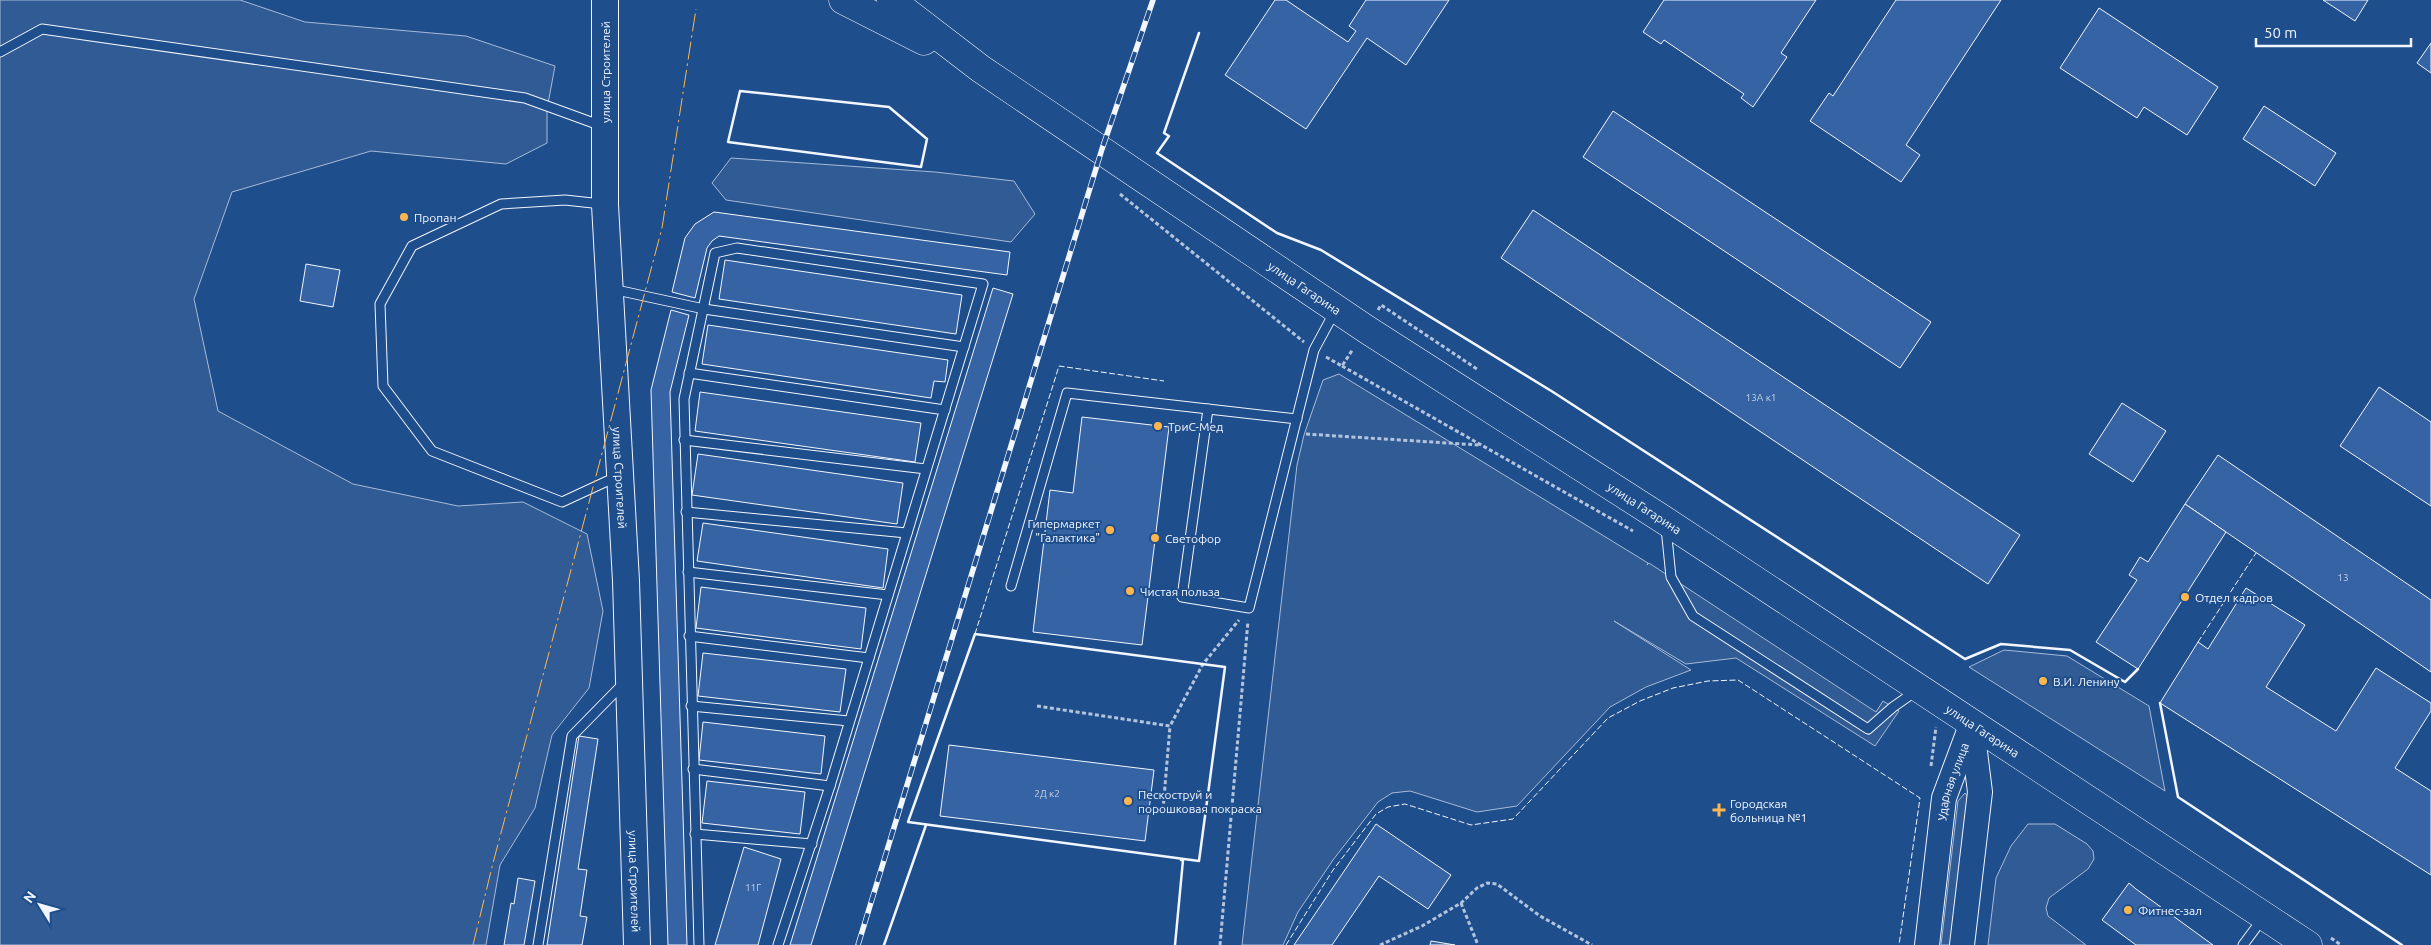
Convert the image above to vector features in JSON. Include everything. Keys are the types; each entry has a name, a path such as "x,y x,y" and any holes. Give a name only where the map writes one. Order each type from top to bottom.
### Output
{"main road":[{"path":"843,0 981,69"},
{"path":"891,0 981,69"},
{"name":"улица Строителей","path":"608,3 605,205 629,678 637,945"},
{"name":"улица Гагарина","path":"981,69 1336,309 1664,520 1920,688 1968,734 2265,915 2308,945"}],"street":[{"name":"Ударная улица","path":"1962,945 1980,792 1968,734"},
{"name":"Ударная улица","path":"1927,945 1944,798 1968,734"},
{"path":"1953,773 1977,772"}],"lane":[{"path":"0,52 42,29 525,98 605,127"},
{"path":"605,205 565,200 501,204 412,246 380,304 383,386 432,451 562,502 620,475"},
{"path":"699,945 689,636 684,399 715,253 737,248 983,284 830,786 778,945"},
{"path":"610,288 704,309 964,347"},
{"path":"1208,409 1182,597 1249,608 1314,350 1336,309"},
{"path":"689,373 944,410"},
{"path":"1011,586 1067,393 1298,419"},
{"path":"684,440 926,469"},
{"path":"686,512 907,533"},
{"path":"1664,520 1671,577 1692,616 1868,729 1893,707 1920,688"},
{"path":"688,572 888,595"},
{"path":"689,636 869,658"},
{"path":"538,945 572,736 629,678"},
{"path":"691,706 849,721"},
{"path":"693,769 830,786"},
{"path":"695,834 812,844"},
{"path":"2243,945 2265,915"}],"path":[{"path":"1342,366 1635,532"},
{"path":"1294,433 1482,445"},
{"path":"1163,810 1170,726 1204,664 1249,608"},
{"path":"1220,945 1249,608"},
{"path":"1037,706 1170,726"},
{"path":"1931,723 1968,734"},
{"path":"1380,945 1422,926 1461,903 1477,888 1488,883 1497,884 1540,916 1592,945"},
{"path":"1461,903 1478,945"}],"shaded area":[{"path":"0,0 240,0 305,22 466,36 555,66 547,109 547,143 506,164 371,151 232,192 194,299 218,411 353,484 458,506 523,502 587,534 603,611 589,688 552,735 535,808 500,865 486,945 0,945"},
{"path":"731,158 935,172 1014,181 1035,214 1011,242 726,200 712,183"},
{"path":"1339,374 1648,563 1647,565 1649,563 1876,712 1883,701 1899,711 1875,746 1736,658 1686,664 1614,621 1691,670 1646,687 1610,707 1517,806 1477,812 1410,791 1392,793 1378,802 1333,860 1298,912 1283,945 1242,945 1297,465 1304,435 1323,380"},
{"path":"2004,650 2067,656 2149,706 2165,791 1969,667"},
{"path":"1965,793 1971,801 1953,945 1941,945 1958,801"},
{"path":"2028,824 2055,824 2087,844 2093,851 2094,859 2088,869 2049,898 2046,908 2048,916 2086,945 1988,945 1996,878 2011,846"}],"building":[{"path":"1275,0 1286,0 1348,42 1356,31 1349,26 1366,0 1449,0 1406,65 1367,38 1306,129 1225,75"},
{"path":"1664,0 1816,0 1781,53 1787,57 1753,107 1741,98 1744,94 1664,40 1661,44 1643,32"},
{"path":"1896,0 2001,0 1906,145 1920,155 1901,182 1810,121 1829,93 1833,96"},
{"path":"2323,0 2368,0 2355,21"},
{"path":"2099,8 2218,87 2187,135 2144,107 2137,118 2060,68"},
{"path":"2431,43 2431,73 2417,63"},
{"path":"2264,106 2336,153 2315,186 2243,139"},
{"path":"1613,111 1931,322 1900,368 1583,157"},
{"path":"1533,210 2020,535 1988,584 1501,258"},
{"path":"714,212 1010,252 1007,275 719,236 707,248 695,298 672,292 685,238 695,224"},
{"path":"725,260 962,295 956,334 719,299"},
{"path":"306,264 340,270 333,307 300,301"},
{"path":"993,288 1013,294 811,945 790,945"},
{"path":"671,310 689,315 670,392 687,945 668,945 651,390"},
{"path":"708,325 948,360 945,382 934,381 931,398 702,364"},
{"path":"2379,387 2431,422 2431,506 2340,446"},
{"path":"700,392 921,423 915,462 695,431"},
{"path":"2122,403 2166,431 2133,482 2089,454"},
{"path":"1082,417 1169,427 1142,645 1033,632 1050,490 1073,493"},
{"path":"698,454 903,483 897,524 692,495"},
{"path":"2218,455 2431,600 2431,672 2185,504"},
{"path":"2185,504 2226,532 2138,669 2096,642 2137,580 2129,575 2140,557 2148,562"},
{"path":"703,523 888,549 883,588 697,561"},
{"path":"701,587 866,608 861,649 696,628"},
{"path":"2246,588 2305,625 2266,687 2336,731 2376,668 2431,703 2431,711 2395,768 2431,791 2431,875 2160,703 2198,642 2208,649"},
{"path":"703,653 846,669 840,712 698,696"},
{"path":"703,722 825,736 821,774 699,760"},
{"path":"579,736 598,739 578,869 587,870 580,916 587,917 582,945 547,945"},
{"path":"949,745 1154,770 1145,841 940,816"},
{"path":"707,781 805,792 800,834 702,823"},
{"path":"1376,824 1451,875 1428,909 1379,876 1332,945 1294,945"},
{"path":"744,847 781,859 758,945 715,945"},
{"path":"518,878 535,881 524,945 504,945 511,903 514,904"},
{"path":"2129,883 2213,945 2136,945 2102,920"},
{"path":"1431,941 1455,945 1430,945"}],"railway":[{"path":"858,945 1102,149 1153,0"}],"fence":[{"path":"975,634 1059,366 1164,381"},
{"path":"2198,642 2256,553"},
{"path":"1286,945 1333,870 1376,814 1388,807 1405,804 1471,825 1513,819 1608,718 1640,701 1673,688 1708,681 1738,680 1920,798 1899,945"}],"wall":[{"path":"1199,33 1164,133 1169,136 1157,153 1277,233 1321,250 1553,392 1965,659 2001,644 2070,650 2125,682 2138,669"},
{"path":"740,91 889,107 927,139 921,167 728,142 740,91"},
{"path":"975,634 1225,667 1199,861 908,822 975,634"},
{"path":"2160,703 2178,797 2402,945"},
{"path":"884,945 926,825"},
{"path":"1175,945 1183,860 1181,860"}],"power":[{"path":"473,945 493,863 662,228 696,9"}],"place":[{"name":"Пропан","path":"404,217"},
{"name":"ТриС-Мед","path":"1158,426"},
{"name":"Гипермаркет \"Галактика\"","path":"1110,530"},
{"name":"Светофор","path":"1155,538"},
{"name":"Чистая польза","path":"1130,591"},
{"name":"Отдел кадров","path":"2185,597"},
{"name":"В.И. Ленину","path":"2043,681"},
{"name":"Пескоструй и порошковая покраска","path":"1128,801"},
{"name":"Городская больница №1","path":"1719,810"},
{"name":"Фитнес-зал","path":"2128,910"}]}
